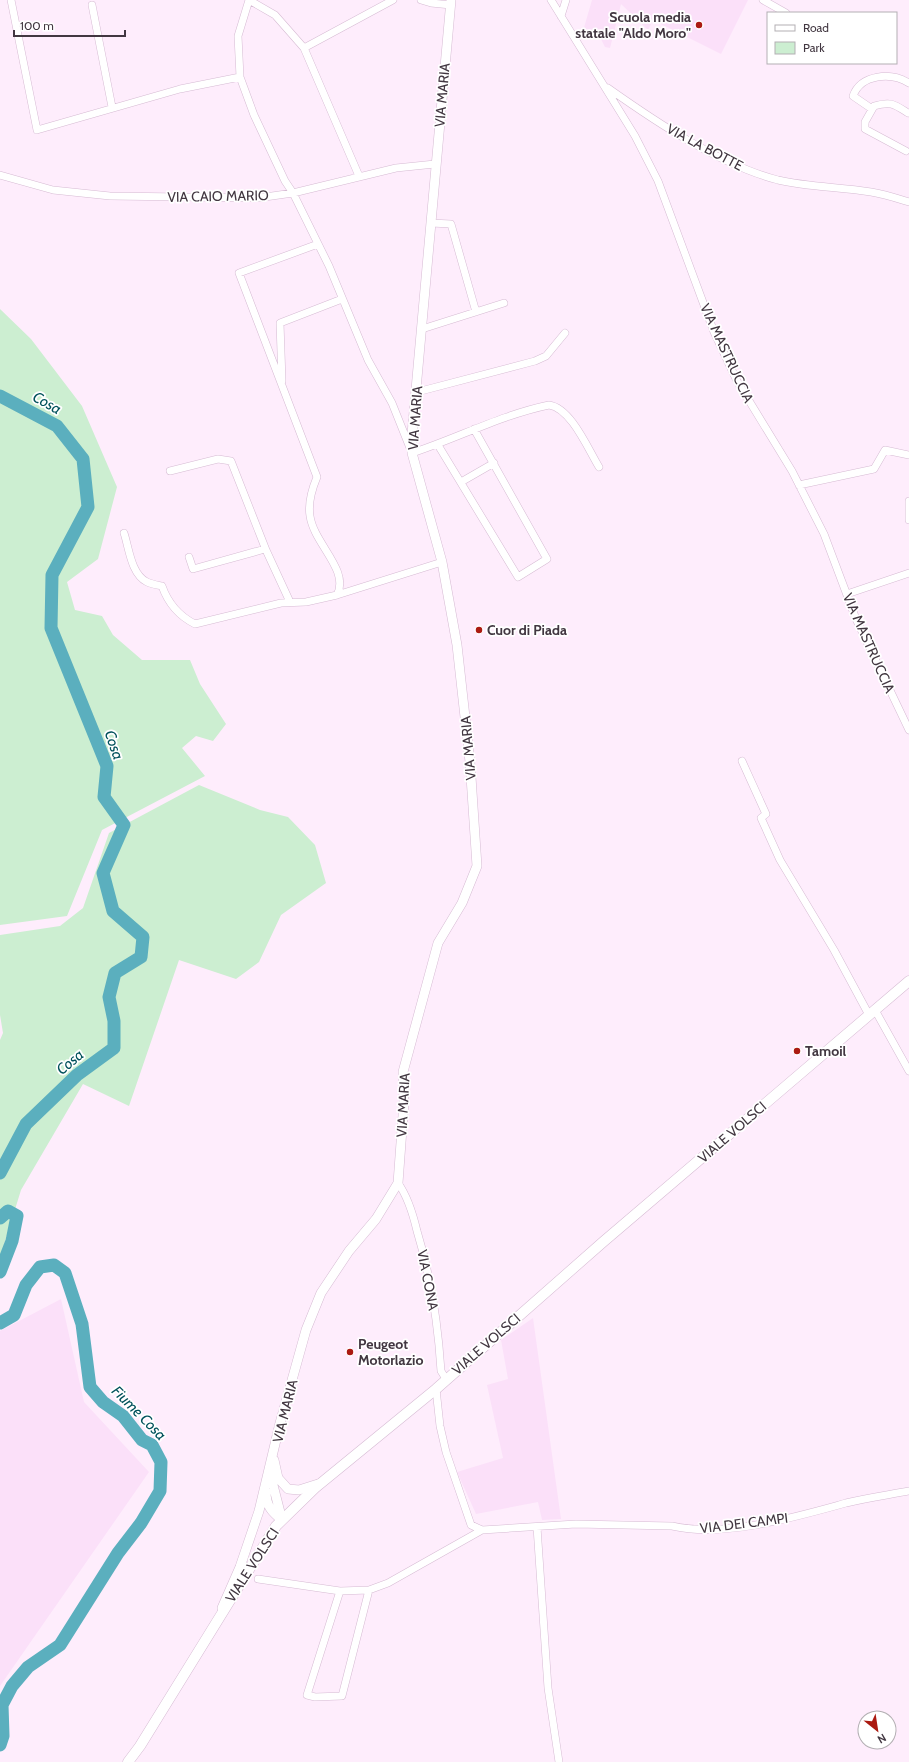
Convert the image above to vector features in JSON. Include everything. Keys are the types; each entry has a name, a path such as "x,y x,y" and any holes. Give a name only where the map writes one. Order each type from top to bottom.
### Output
{"main road":[{"name":"VIALE VOLSCI","path":"128,1762 140,1746 217,1619 276,1526 282,1520 321,1483 436,1389 603,1242 909,981"}],"street":[{"path":"11,0 37,130 112,107 180,89 240,77"},
{"path":"358,176 304,48 275,15 249,0 238,36 240,77 257,122 284,181 293,193 318,244 368,360 392,403 412,453 438,445 474,429 540,407 556,406 570,417 599,467"},
{"path":"304,48 393,0"},
{"path":"421,0 431,3 451,2"},
{"name":"VIA MASTRUCCIA","path":"551,0 635,136 658,181 714,332 737,381 799,485 824,534 847,594 878,667 909,730"},
{"path":"561,16 566,0"},
{"path":"763,0 784,12"},
{"name":"VIA MARIA","path":"273,1457 280,1423 306,1330 321,1293 349,1251 376,1219 398,1183 404,1102 403,1072 438,943 462,903 477,866 470,762 462,680 442,562 412,453 412,434 417,392 435,164 451,2"},
{"path":"92,5 112,107"},
{"path":"872,109 853,96 856,89 864,83 879,77 891,76 909,83"},
{"name":"VIA LA BOTTE","path":"604,86 646,116 728,162 763,175 798,183 870,192 909,202"},
{"path":"906,151 865,129 865,122 874,106 886,102 893,103 908,113"},
{"name":"VIA CAIO MARIO","path":"0,175 54,190 110,196 258,198 293,193 396,168 435,164"},
{"path":"430,223 451,224 476,312"},
{"path":"318,244 239,274 317,477 313,486 310,515 320,542 336,566 341,588 337,595"},
{"path":"282,387 280,323 342,299"},
{"path":"422,329 504,303"},
{"path":"417,392 535,361 546,356 565,333"},
{"path":"438,445 518,577 547,559 474,429"},
{"path":"799,485 874,469 885,450 909,455"},
{"path":"170,471 218,459 231,461 265,549 290,602"},
{"path":"461,482 494,463"},
{"path":"909,501 909,520"},
{"path":"124,533 133,563 139,575 146,582 162,586 167,598 174,608 182,616 195,624 290,602 306,602 337,595 442,562"},
{"path":"189,557 193,570 265,549"},
{"path":"847,594 909,573"},
{"path":"742,761 766,814 760,818 780,860 909,1071"},
{"name":"VIA CONA","path":"398,1183 404,1192 412,1213 429,1272 435,1311 441,1371 446,1379"},
{"path":"436,1389 440,1426 446,1452 471,1525 482,1530"},
{"path":"217,1619 247,1550 273,1457"},
{"path":"273,1457 278,1478 288,1489 299,1490 321,1483"},
{"path":"273,1457 274,1485 282,1520"},
{"path":"267,1481 267,1504 271,1512 282,1520"},
{"name":"VIA DEI CAMPI","path":"482,1530 576,1524 672,1526 686,1529 722,1528 766,1522 811,1513 847,1503 909,1491"},
{"path":"537,1527 548,1688 559,1762"},
{"path":"258,1579 340,1591 369,1590 388,1583 482,1530"},
{"path":"340,1591 306,1695 315,1697 342,1696 369,1590"}],"shaded area":[{"name":"Scuola media statale \"Aldo Moro\"","path":"592,0 748,0 721,54 653,20 648,30 621,4 610,48 605,47 599,35 583,31"},
{"path":"61,1299 84,1402 149,1472 0,1686 0,1331"},
{"path":"533,1318 561,1519 542,1520 538,1502 476,1514 457,1472 503,1458 487,1385 508,1379 501,1340"}],"green space":[{"path":"0,309 31,339 82,406 117,487 98,559 67,582 75,610 102,616 113,635 142,660 190,660 200,684 226,724 213,741 196,736 182,748 205,776 102,830 67,916 0,925"},
{"path":"199,785 260,810 288,817 315,845 326,883 281,915 259,962 236,979 179,960 129,1106 83,1084 21,1190 0,1258 0,1040 3,1033 0,1015 0,935 60,926 83,908 109,833"}],"waterway":[{"name":"Cosa","path":"0,396 57,426 83,459 88,507 52,575 51,628 107,766 104,797 124,825 103,873 113,911 143,937 141,957 115,973 109,997 114,1021 114,1048 77,1075 26,1124 0,1173"},
{"name":"Fiume Cosa","path":"0,1218 8,1211 17,1216 12,1241 0,1272"},
{"name":"Fiume Cosa","path":"0,1323 14,1315 26,1285 40,1267 54,1265 65,1273 82,1324 90,1387 103,1402 123,1416 142,1440 152,1445 161,1462 160,1491 141,1523 118,1553 60,1645 28,1667 12,1686 2,1705 3,1736 0,1745"}],"place":[{"name":"Scuola media statale \"Aldo Moro\"","path":"699,25"},
{"name":"Cuor di Piada","path":"479,630"},
{"name":"Tamoil","path":"797,1051"},
{"name":"Peugeot Motorlazio","path":"350,1352"}]}
